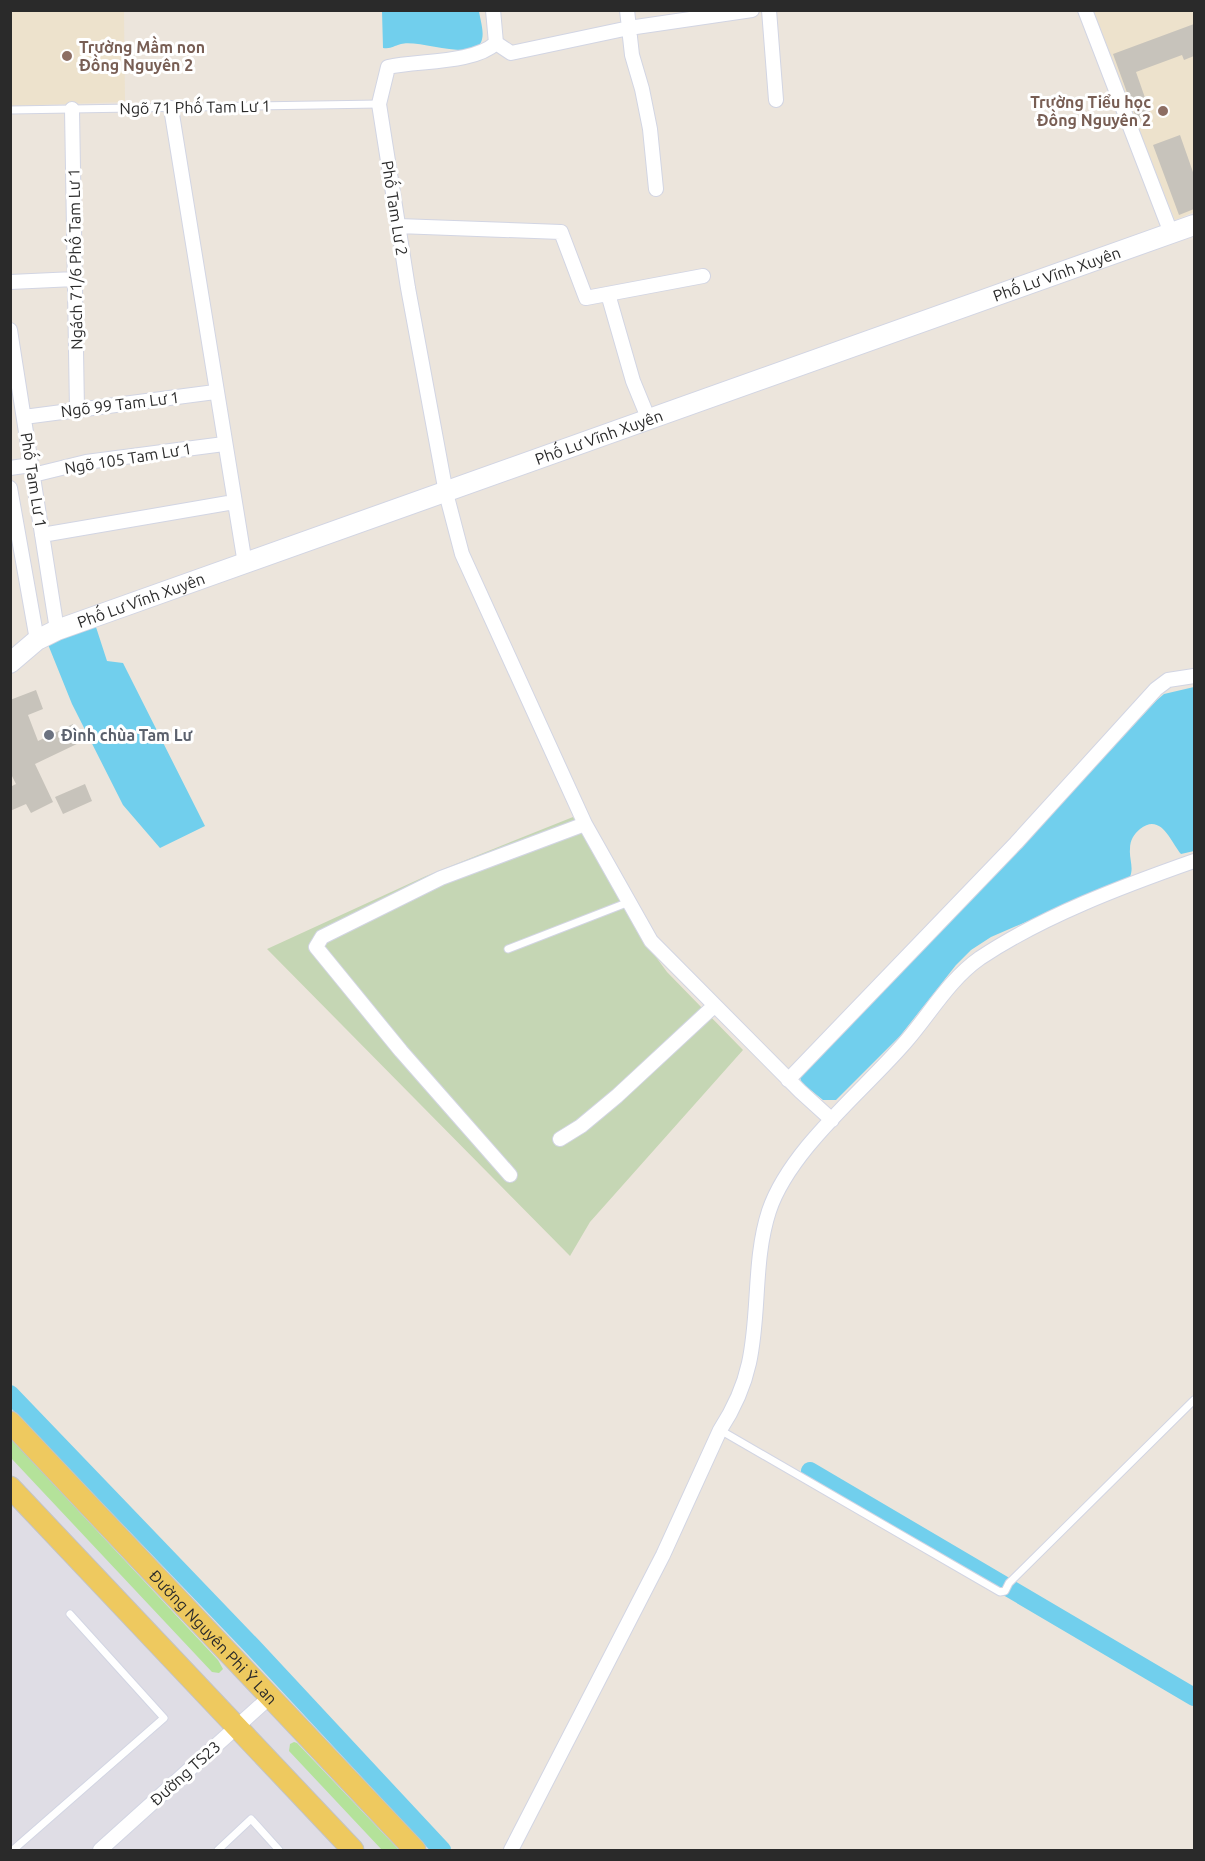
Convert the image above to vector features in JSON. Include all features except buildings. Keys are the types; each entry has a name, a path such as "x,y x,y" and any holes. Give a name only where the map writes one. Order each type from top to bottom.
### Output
{"main road":[{"name":"Đường Nguyên Phi Ỷ Lan","path":"10,1422 415,1851"},
{"path":"10,1487 353,1851"}],"street":[{"path":"493,10 496,44 511,53 629,28 752,10"},
{"path":"627,10 632,55 650,129 656,189"},
{"path":"769,10 776,100"},
{"path":"1085,10 1171,234"},
{"name":"Phố Tam Lư 2","path":"496,44 489,50 462,57 388,68 379,104 398,226 446,493 462,554 585,824 651,941 788,1080 832,1120"},
{"path":"171,108 215,392 245,564"},
{"name":"Ngách 71/6 Phố Tam Lư 1","path":"72,109 77,410"},
{"name":"Phố Lư Vĩnh Xuyên","path":"10,663 37,640 57,630 1194,225"},
{"path":"398,226 561,232 586,298 703,276"},
{"path":"10,282 75,279"},
{"path":"608,294 633,381 649,420"},
{"name":"Phố Tam Lư 1","path":"10,330 57,630"},
{"name":"Ngõ 99 Tam Lư 1","path":"24,417 215,392"},
{"name":"Ngõ 105 Tam Lư 1","path":"10,468 32,470 224,444"},
{"name":"Phố Tam Lư 1","path":"10,488 37,640"},
{"path":"42,535 234,502"},
{"path":"788,1080 1016,843 1156,689 1168,680 1194,676"},
{"path":"510,1175 401,1051 316,947 322,938 441,878 585,824"},
{"path":"511,1851 663,1555 720,1430 731,1412 749,1364 763,1236 770,1209 783,1182 832,1120 907,1040 947,988 978,959 1010,940 1094,900 1194,861"},
{"path":"560,1139 581,1126 617,1096 714,1006"},
{"name":"Đường TS23","path":"100,1851 271,1696"}],"lane":[{"name":"Ngõ 71 Phố Tam Lư 1","path":"10,110 379,104"},
{"path":"508,949 629,902"},
{"path":"720,1430 1000,1592 1005,1591 1009,1583 1194,1400"},
{"path":"13,1851 164,1718 70,1614"},
{"path":"218,1851 251,1819 279,1851"}],"shaded area":[{"name":"Trường Mầm non Đồng Nguyên 2","path":"10,11 124,11 125,102 11,106"},
{"name":"Trường Tiểu học Đồng Nguyên 2","path":"1090,11 1194,11 1194,212 1175,220"},
{"path":"11,1398 447,1850 11,1850"}],"green space":[{"path":"573,817 639,934 667,972 743,1050 590,1222 570,1256 267,949 426,876"},
{"path":"11,1439 218,1660 223,1669 219,1673 212,1672 11,1458"},
{"path":"294,1742 399,1850 382,1850 289,1751 290,1744"}],"water":[{"path":"382,11 479,11 483,32 482,40 474,48 466,50 409,43 383,48"},
{"path":"95,624 107,661 123,663 205,826 160,848 123,805 72,704 45,637"},
{"path":"1194,687 1194,851 1181,854 1160,826 1147,825 1140,829 1134,835 1131,843 1130,877 991,937 971,950 956,965 900,1036 836,1100 823,1100 802,1083 799,1075 1023,845 1157,700 1164,694"}],"waterway":[{"path":"10,1394 253,1647 442,1850"},
{"path":"810,1471 1194,1697"}],"place":[{"name":"Trường Mầm non Đồng Nguyên 2","path":"67,56"},
{"name":"Trường Tiểu học Đồng Nguyên 2","path":"1163,111"},
{"name":"Đình chùa Tam Lư","path":"49,735"}]}
